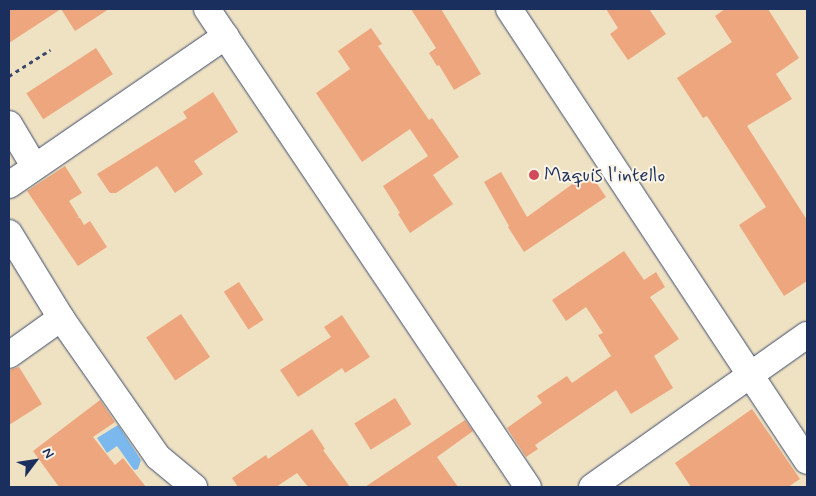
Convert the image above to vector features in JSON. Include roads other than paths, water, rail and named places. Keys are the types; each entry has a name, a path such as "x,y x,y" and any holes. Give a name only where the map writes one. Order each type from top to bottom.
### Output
{"street":[{"path":"207,9 528,487"},
{"path":"508,9 807,461"},
{"path":"9,185 34,166 226,36"},
{"path":"9,124 34,166"},
{"path":"9,233 61,318 158,457 194,487"},
{"path":"9,356 61,318"},
{"path":"592,487 807,335"}],"water":[{"path":"118,425 141,460 138,469 134,470 117,446 107,453 97,438"}],"place":[{"name":"Maquis l'intello","path":"534,175"}]}
